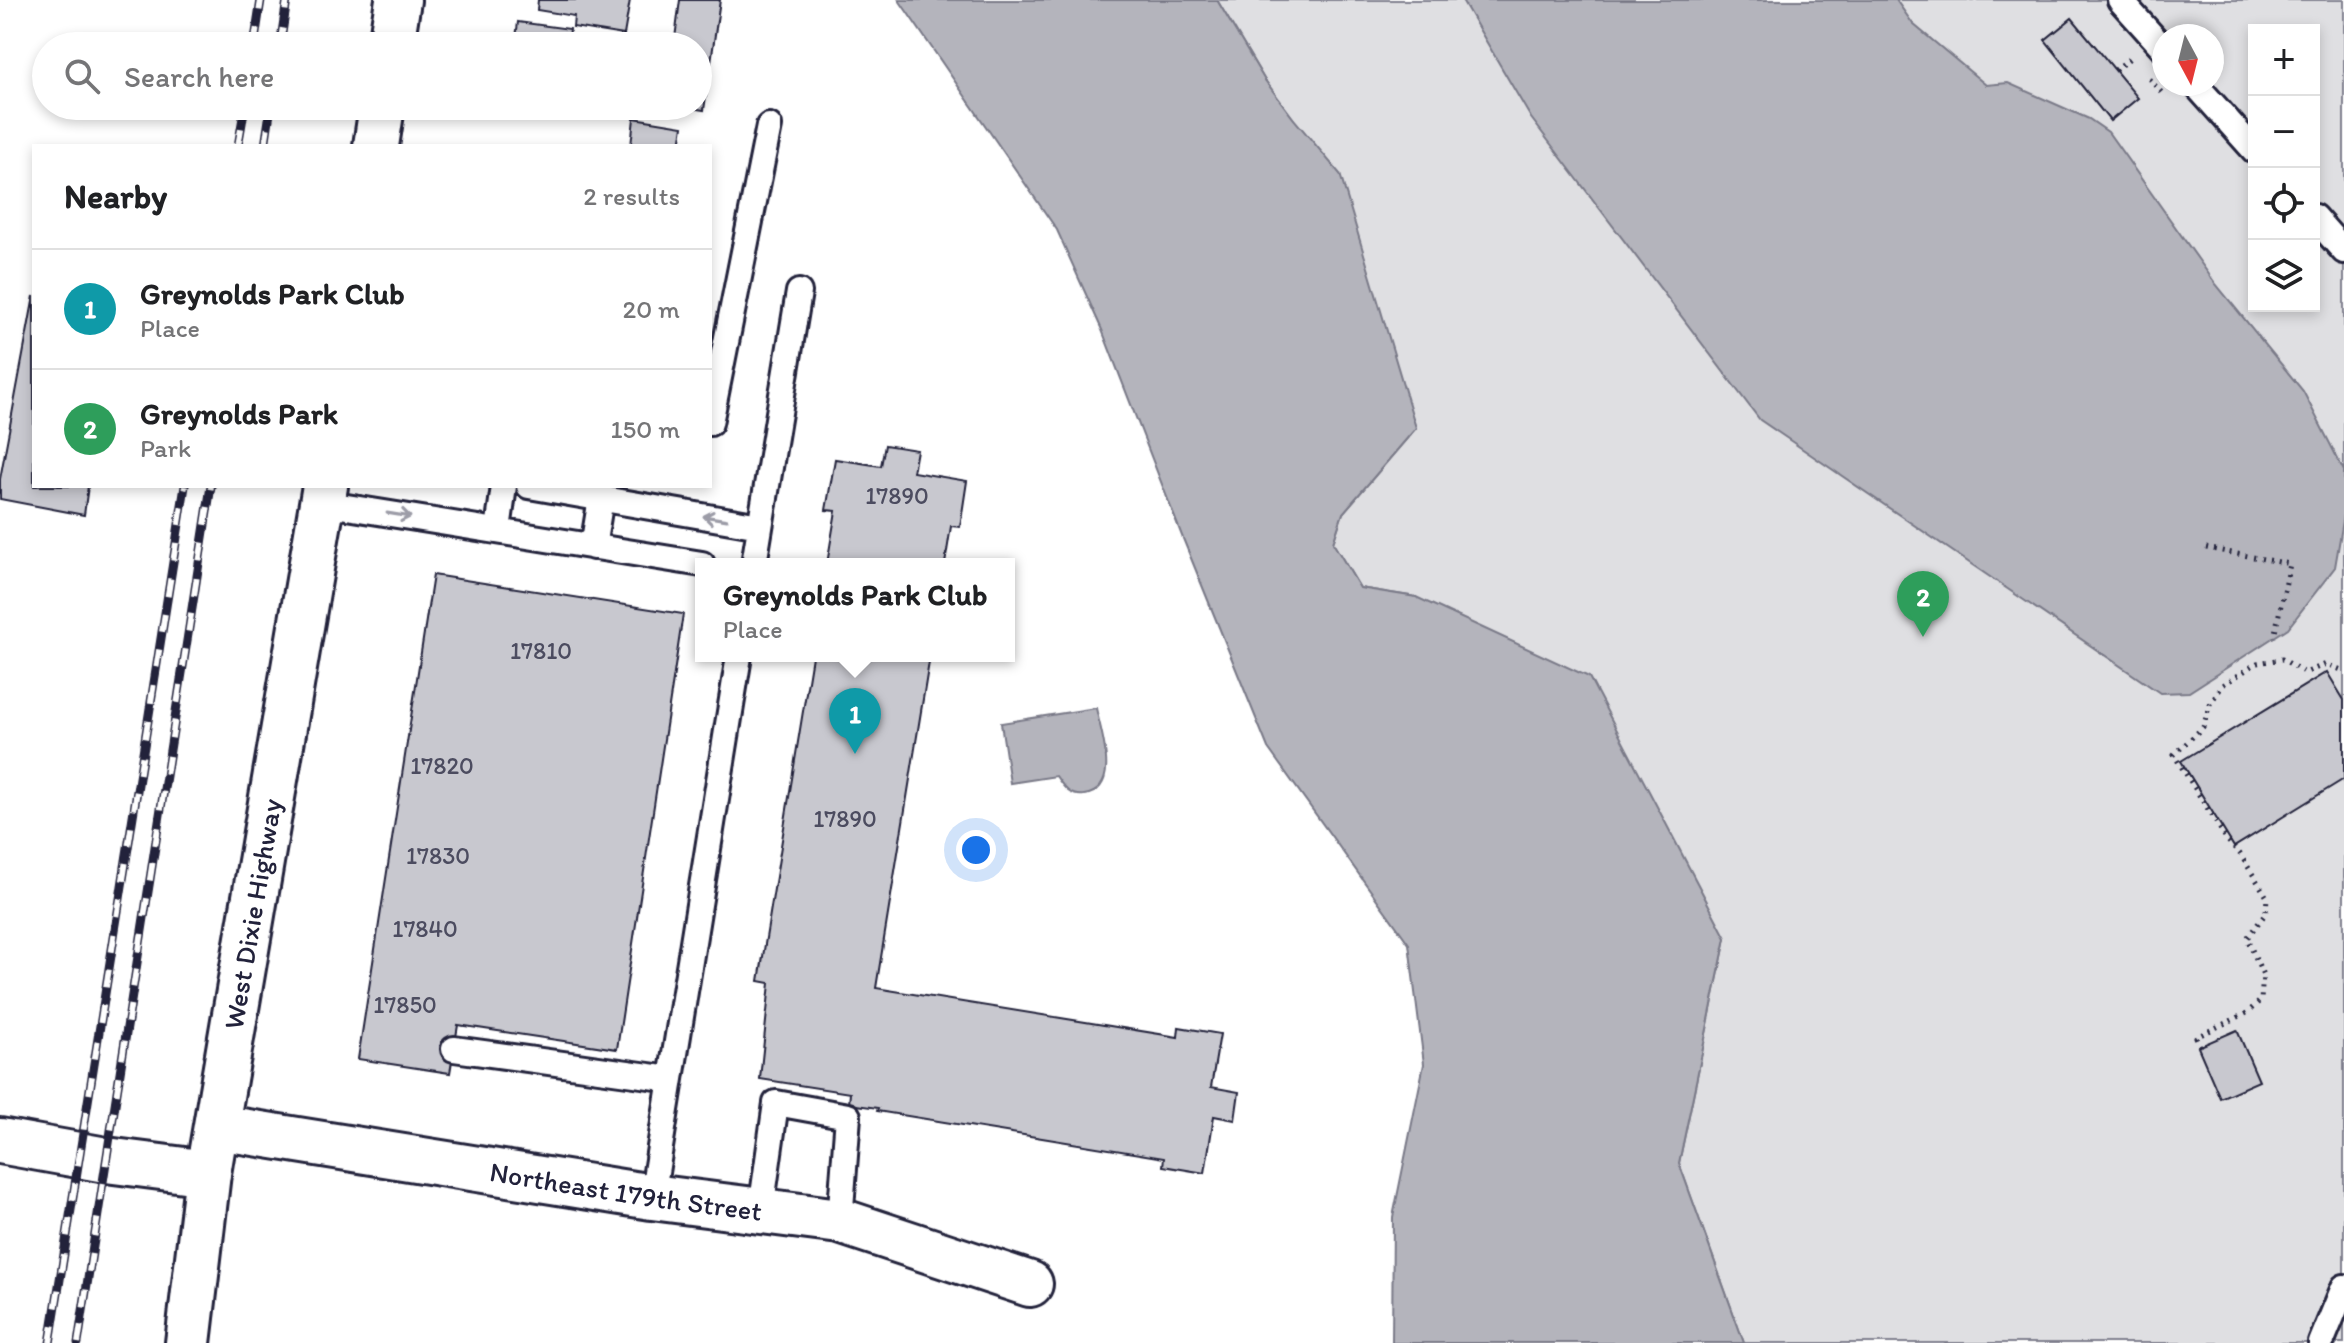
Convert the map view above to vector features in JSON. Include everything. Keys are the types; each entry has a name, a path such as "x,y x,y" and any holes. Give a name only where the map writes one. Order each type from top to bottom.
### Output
{"street":[{"path":"393,32 398,0"},
{"path":"376,144 380,120"},
{"name":"West Dixie Highway","path":"188,1343 208,1173 324,494"},
{"name":"Northeast 179th Street","path":"217,1127 652,1197 840,1221 1030,1284"},
{"path":"0,1141 106,1160 208,1173"}],"lane":[{"path":"2120,0 2152,36"},
{"path":"2206,96 2248,143"},
{"path":"712,413 769,126"},
{"path":"2320,224 2344,251"},
{"path":"755,558 799,292"},
{"path":"498,530 504,488"},
{"path":"541,488 760,526"},
{"path":"324,494 498,530 695,563"},
{"path":"593,547 601,498"},
{"path":"652,1197 738,662"},
{"path":"454,1049 671,1079"},
{"path":"761,1210 776,1103 848,1116 840,1221"},
{"path":"2331,1329 2344,1287"}],"path":[{"path":"2115,70 2130,57"},
{"path":"2206,548 2290,564 2274,637"},
{"path":"2200,1046 2196,1037 2247,1013 2261,1000 2263,975 2247,938 2266,913 2267,897 2174,755 2203,727 2210,704 2223,685 2257,663 2282,659 2305,673 2326,664 2344,671"}],"shaded area":[{"path":"899,0 1217,0 1264,79 1340,174 1416,428 1343,513 1333,543 1360,588 1416,597 1589,677 1726,938 1679,1163 1744,1343 1392,1343 1393,1217 1424,1064 1409,944 1268,748 1102,330 1057,230"},
{"path":"1217,0 2344,0 2344,1343 1744,1343 1679,1163 1726,938 1416,597 1360,588 1333,543 1343,513 1416,428 1293,118 1264,79"},
{"path":"1462,0 1896,0 1913,24 1986,85 2008,83 2089,119 2108,132 2215,283 2303,391 2344,471 2344,515 2335,567 2288,628 2189,692 2160,693 1760,420 1531,118"},
{"path":"1096,708 1106,772 1103,783 1096,791 1074,794 1056,776 1010,783 1001,723"}],"building":[{"path":"538,0 630,0 625,32 573,27 574,16 537,10"},
{"path":"680,0 720,0 712,55 712,32 676,32"},
{"path":"2072,18 2138,98 2110,121 2045,40"},
{"path":"518,22 570,29 570,32 517,32"},
{"path":"634,120 683,126 680,144 631,144"},
{"path":"32,307 32,488 88,488 84,515 0,499 0,479"},
{"path":"885,445 917,450 913,472 967,481 960,527 951,526 946,558 828,558 836,511 826,510 835,459 881,466"},
{"path":"433,575 683,614 617,1049 458,1025 450,1073 358,1059"},
{"path":"811,662 929,662 876,988 1178,1037 1179,1027 1220,1034 1211,1087 1239,1092 1235,1120 1214,1116 1205,1173 1163,1166 1164,1158 877,1111 878,1108 849,1104 850,1093 760,1079 770,983 759,981"},
{"path":"2327,672 2344,700 2344,779 2234,847 2181,761"},
{"path":"2237,1030 2259,1081 2220,1098 2198,1047"}],"railway":[{"path":"256,32 261,0"},
{"path":"282,32 287,0"},
{"path":"238,144 243,120"},
{"path":"265,144 269,120"},
{"path":"50,1343 185,488"},
{"path":"78,1343 211,488"}],"place":[{"name":"Greynolds Park","path":"1923,637"},
{"name":"Greynolds Park Club","path":"855,754"}]}
